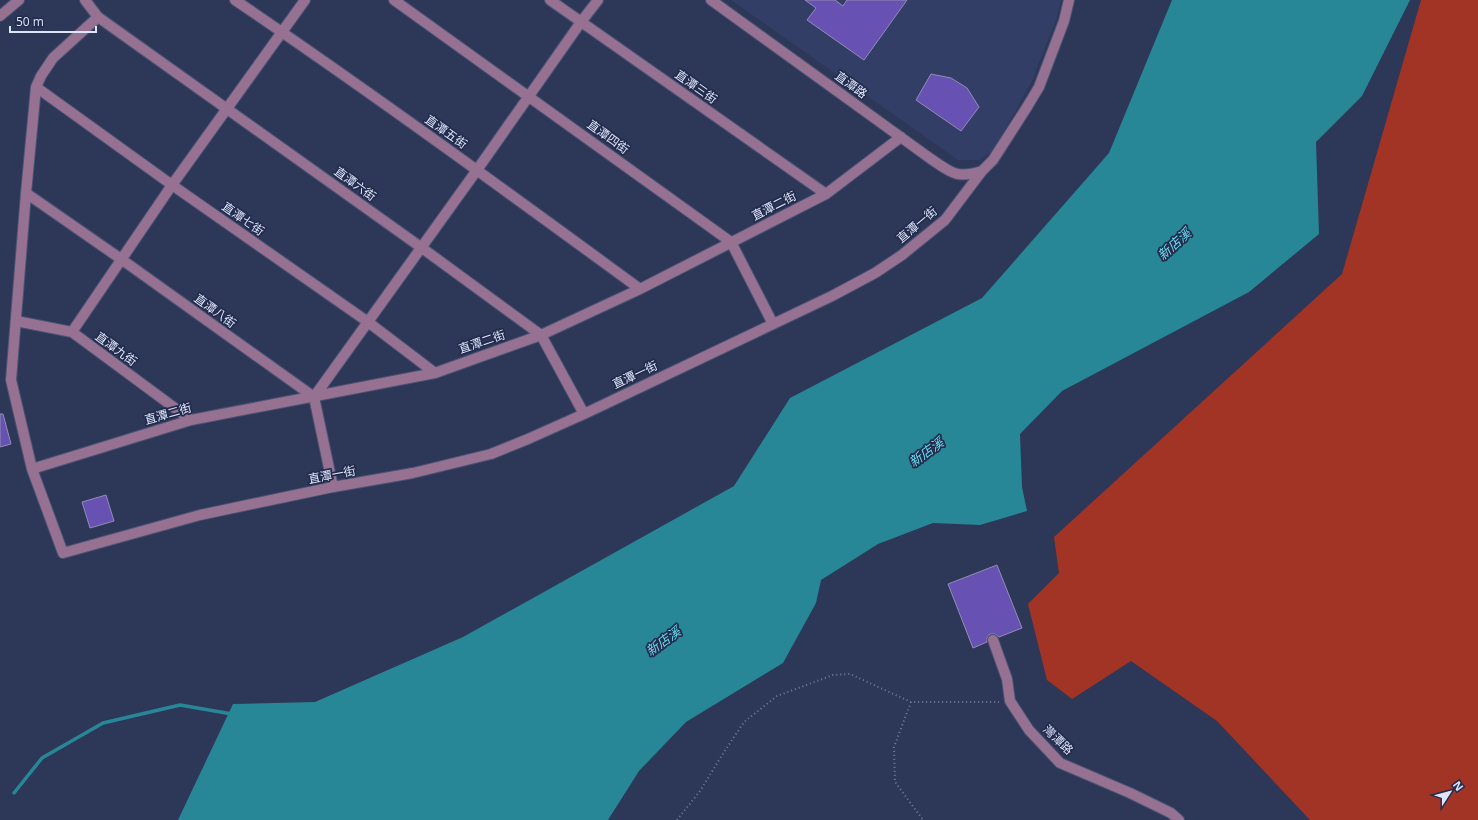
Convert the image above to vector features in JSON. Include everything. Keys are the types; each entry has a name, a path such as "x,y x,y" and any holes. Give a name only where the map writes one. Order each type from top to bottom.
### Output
{"street":[{"path":"0,16 19,0"},
{"name":"直潭六街","path":"84,0 98,17 227,108 541,335 584,414"},
{"name":"直潭五街","path":"235,0 283,32 477,170 640,289"},
{"path":"72,332 172,185 305,0"},
{"name":"直潭四街","path":"394,0 530,96 731,242 774,324"},
{"name":"直潭三街","path":"550,0 826,194"},
{"path":"333,487 314,397 598,0"},
{"name":"直潭路","path":"711,0 931,160 953,173 967,175 982,171"},
{"name":"直潭一街","path":"32,469 63,553 200,515 333,487 413,473 491,454 528,440 832,296 875,273 902,255 945,220 1001,148 1039,87 1064,21 1069,0"},
{"path":"32,469 10,380 36,87 41,76 54,58 98,17"},
{"name":"直潭七街","path":"36,87 172,185 368,322 435,373"},
{"name":"直潭二街","path":"32,469 191,420 435,373 541,335 640,289 826,194 900,137"},
{"name":"直潭八街","path":"26,193 314,397"},
{"name":"直潭九街","path":"16,321 72,332 191,420"},
{"name":"灣潭路","path":"993,640 1007,679 1010,701 1029,730 1060,763 1130,793 1171,813 1179,820"}],"path":[{"path":"677,820 700,791 744,722 778,696 832,675 850,674 911,702 1010,701"},
{"path":"911,702 894,747 895,782 923,820"}],"shaded area":[{"path":"731,0 1061,0 1057,17 1032,81 994,150 979,160 958,160"},
{"path":"1421,0 1478,0 1478,820 1310,820 1217,721 1131,661 1072,699 1047,680 1028,604 1059,573 1054,537 1342,274"}],"water":[{"name":"新店溪","path":"1172,0 1410,0 1362,96 1316,142 1319,234 1249,292 1062,391 1020,434 1022,487 1027,511 980,525 933,523 878,544 821,580 816,603 783,663 686,722 639,771 608,820 178,820 233,704 315,702 463,637 734,486 790,398 982,298 1109,153"}],"building":[{"path":"805,0 835,0 843,6 847,0 907,0 864,60 807,20 816,8"},
{"path":"931,74 951,78 967,88 979,107 961,131 916,100"},
{"path":"0,414 3,414 11,444 0,447"},
{"path":"106,495 114,521 90,528 82,502"},
{"path":"997,565 1022,628 999,637 995,634 990,634 987,638 987,642 973,648 948,584"}],"waterway":[{"path":"14,793 42,758 103,723 180,705 232,714"}]}
